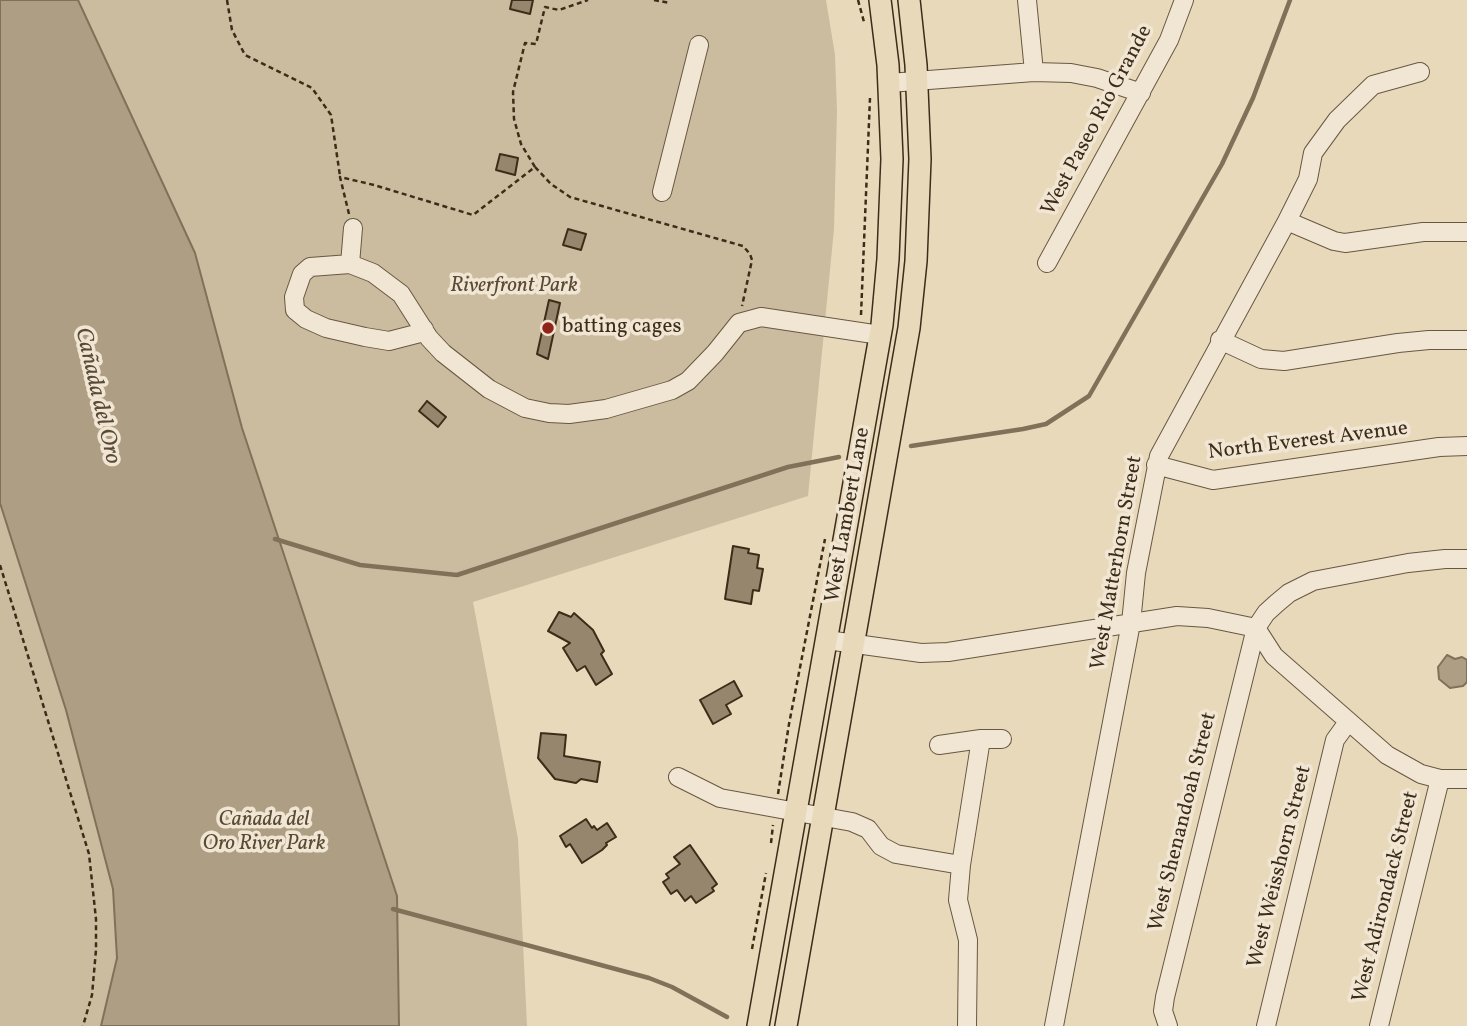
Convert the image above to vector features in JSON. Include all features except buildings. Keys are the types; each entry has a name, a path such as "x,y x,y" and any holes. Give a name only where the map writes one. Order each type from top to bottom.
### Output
{"main road":[{"name":"West Lambert Lane","path":"758,1026 880,335 891,206 892,159 889,83 880,0"},
{"name":"West Lambert Lane","path":"786,1026 904,365 912,306 920,159 917,82 909,0"}],"street":[{"path":"1027,0 1034,72"},
{"name":"West Paseo Rio Grande","path":"1047,262 1169,40 1184,0"},
{"path":"662,192 699,46"},
{"path":"889,83 1034,72 1084,75 1140,93"},
{"name":"West Matterhorn Street","path":"1054,1026 1130,623 1136,573 1156,465 1220,340 1287,221 1308,179 1314,153 1337,120 1373,85 1420,72"},
{"path":"1287,221 1345,243 1423,232 1467,232"},
{"path":"350,264 354,228"},
{"path":"424,330 389,341 326,328 306,319 295,310 294,297 302,274 310,267 350,264 373,273 401,294 424,330 443,353 489,389 525,408 549,413 569,414 606,409 672,390 688,381 715,354 739,323 761,317 880,335"},
{"path":"1220,340 1261,359 1272,361 1306,359 1409,342 1467,340"},
{"name":"North Everest Avenue","path":"1156,465 1213,480 1439,447 1467,446"},
{"path":"1256,628 1266,613 1283,598 1313,581 1408,564 1467,559"},
{"path":"827,640 921,653 948,652 1177,616 1191,616 1256,628 1274,656 1348,722 1404,766 1440,779 1467,779"},
{"name":"West Shenandoah Street","path":"1168,1026 1163,1011 1165,998 1256,628"},
{"name":"West Weisshorn Street","path":"1266,1026 1335,740 1348,722"},
{"path":"939,745 1002,738"},
{"path":"967,1026 968,940 957,891 981,739"},
{"path":"678,777 720,798 862,825 881,846 896,855 961,865"},
{"name":"West Adirondack Street","path":"1379,1026 1440,779"}],"path":[{"path":"227,0 232,30 245,55 312,88 331,115 350,227 354,228"},
{"path":"547,0 536,44 525,43 513,92 514,119 521,144 534,167 551,184 570,197 743,246 752,260 739,323"},
{"path":"545,6 559,10 588,0"},
{"path":"654,0 670,3"},
{"path":"861,314 870,98"},
{"path":"341,177 473,215 534,167"},
{"path":"779,790 789,724 827,529"},
{"path":"0,565 89,854 96,919 96,950 92,995 83,1026"}],"green space":[{"name":"Riverfront Park","path":"0,0 826,0 835,55 837,111 834,229 808,496 473,602 518,839 527,1026 0,1026"}],"water":[{"name":"Cañada del Oro River Park","path":"0,0 78,0 195,253 242,428 397,896 399,1026 101,1026 117,958 113,889 66,710 0,503"},
{"path":"1447,655 1467,660 1467,682 1463,686 1450,688 1439,679 1438,667"}],"waterway":[{"path":"911,446 1046,424 1089,396 1222,164 1253,98 1290,0"},
{"path":"275,539 360,565 457,575 788,467 839,457"},
{"path":"393,909 649,978 672,987 727,1017"}],"place":[{"name":"batting cages","path":"548,328"}],"water label":[{"name":"Cañada del Oro","path":"96,396"}]}
